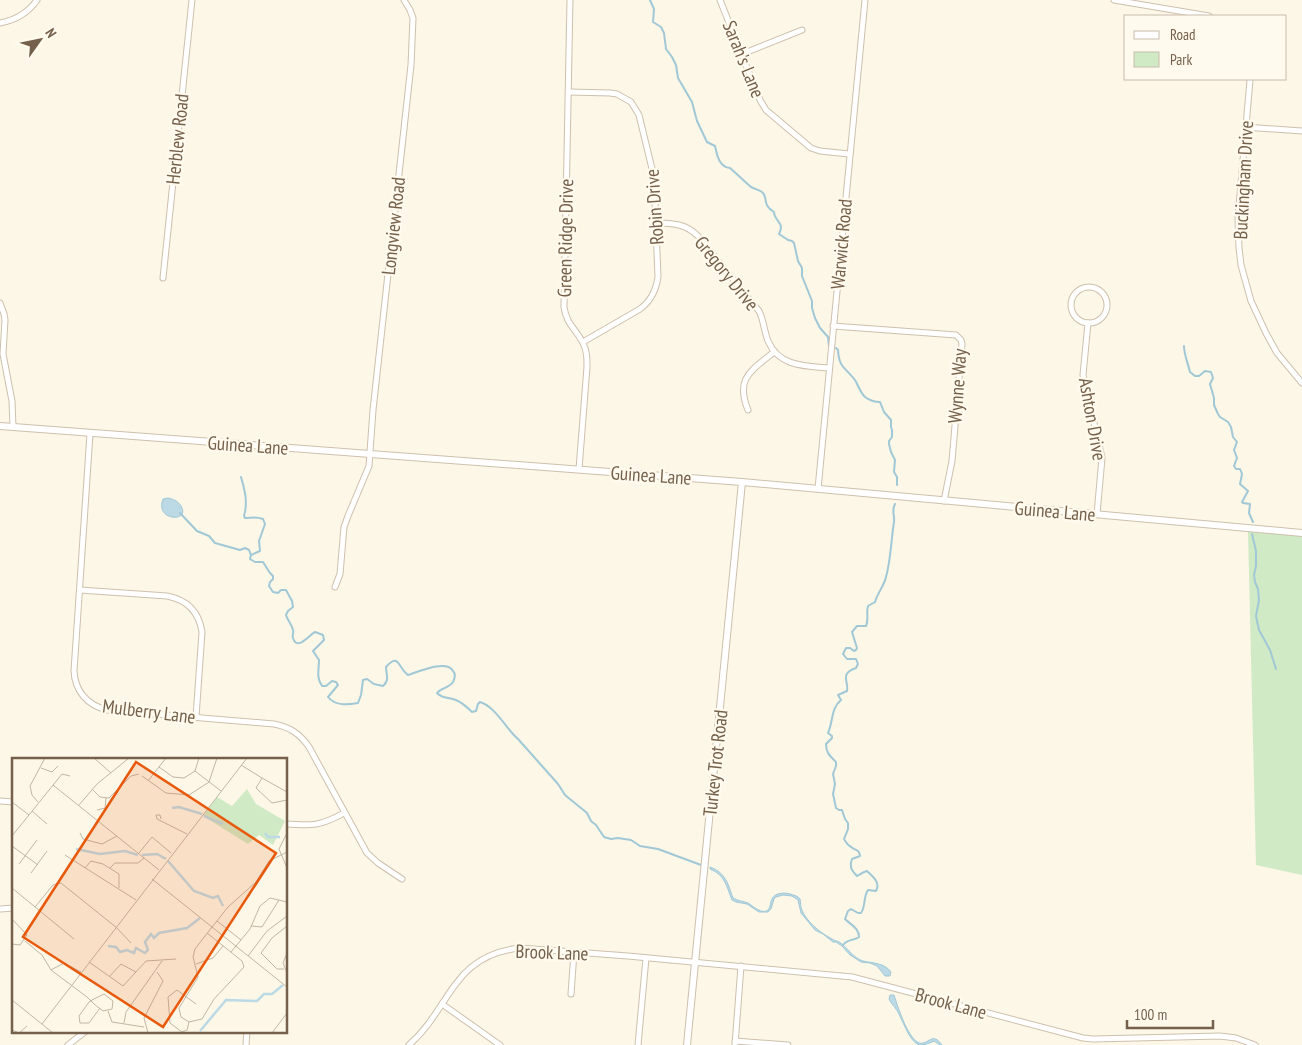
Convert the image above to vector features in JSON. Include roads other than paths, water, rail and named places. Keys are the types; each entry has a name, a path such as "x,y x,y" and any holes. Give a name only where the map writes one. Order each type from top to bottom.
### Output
{"street":[{"path":"0,23 20,16 37,0"},
{"name":"Herblew Road","path":"163,278 192,0"},
{"name":"Longview Road","path":"335,587 340,574 344,527 369,466 373,410 411,65 413,18 404,0"},
{"name":"Green Ridge Drive","path":"570,0 564,306 568,322 583,342 587,354 588,367 579,469"},
{"name":"Sarah's Lane","path":"720,0 760,100 766,110 811,148 820,151 849,154"},
{"name":"Warwick Road","path":"818,489 865,0"},
{"path":"1114,0 1203,15"},
{"path":"742,54 802,30"},
{"name":"Buckingham Drive","path":"1250,80 1238,224 1239,248 1244,279 1251,301 1269,339 1277,353 1302,383"},
{"name":"Robin Drive","path":"569,92 610,92 625,98 636,108 641,120 654,177 657,285 648,303 583,342"},
{"path":"1245,127 1302,131"},
{"name":"Gregory Drive","path":"656,223 681,225 687,227 698,236 759,311 768,342 774,352"},
{"path":"1092,288 1102,294 1107,307 1100,320 1088,323 1074,315 1072,303 1074,297 1081,290 1092,288"},
{"path":"0,303 5,320 3,354 12,401 13,428"},
{"name":"Ashton Drive","path":"1088,323 1083,375 1102,458 1097,514"},
{"name":"Wynne Way","path":"833,326 956,335 961,340 952,461 944,501"},
{"path":"748,410 743,398 745,381 754,369 774,352 794,365 829,368"},
{"name":"Guinea Lane","path":"0,426 742,482 1302,533"},
{"name":"Mulberry Lane","path":"90,434 74,675 78,688 87,701 107,710 274,724 290,729 298,734 309,747 367,853 402,879"},
{"name":"Turkey Trot Road","path":"687,1045 742,482"},
{"path":"80,590 167,596 180,599 190,606 199,620 202,632 196,717"},
{"path":"288,824 315,825 344,813"},
{"name":"Brook Lane","path":"409,1045 422,1032 466,971 490,955 500,951 520,948 741,966 859,978 1083,1038 1225,1036 1255,1045"},
{"path":"571,994 574,952"},
{"path":"638,1045 646,958"},
{"path":"741,966 735,1043 788,1045"},
{"path":"442,1004 500,1045"},
{"path":"68,1045 85,1032"},
{"path":"246,1045 247,1032"},
{"path":"1150,1038 1151,1045"}],"water":[{"path":"168,498 180,504 183,511 181,515 172,517 163,512 163,499"},
{"path":"710,867 720,872 723,876 733,898 748,903 760,911 768,910 772,899 778,894 788,893 797,896 800,899 804,915 817,929 841,943 860,960 885,967 891,972 890,976 885,976 877,966 861,962 850,955 842,946 815,930 801,913 798,900 792,896 783,895 776,897 768,912 759,912 747,904 732,900 722,877 710,869"},
{"path":"890,995 894,995 904,1021 915,1040 922,1043 936,1039 942,1045 934,1041 920,1045 912,1040 889,999"}],"waterway":[{"path":"650,0 654,9 653,22 661,27 664,33 666,49 676,65 678,78 692,102 697,121 707,142 715,146 719,160 723,165 730,168 751,187 764,194 766,204 774,212 781,225 779,234 794,243 798,261 802,268 802,276 812,301 815,318 820,328 828,337 829,346"},
{"path":"1184,346 1190,372 1195,376 1199,376 1205,371 1211,372 1213,378 1210,384 1214,405 1220,417 1228,422 1233,437 1237,442 1234,450 1237,458 1234,466 1236,469 1240,469 1242,474 1240,484 1248,491 1242,502 1250,504 1249,513 1253,522"},
{"path":"836,348 841,364 855,380 863,395 870,400 880,402 884,412 891,420 892,437 889,444 895,460 894,472 897,477 897,485"},
{"path":"241,477 246,497 245,518 260,518 263,519 265,524 259,541 260,551 251,555 250,559 255,562 263,562 273,576 269,586 273,592 278,593 281,590 286,590 292,601 293,607 286,615 292,628 295,642 300,643 315,632 323,635 324,640 313,651 319,660 318,676 322,686 326,686 332,681 338,685 328,697 331,700 342,704 358,703 363,680 367,679 374,684 383,686 387,679 386,667 394,661 408,675 432,667 444,666 449,668 455,673 455,678 449,686 437,693 458,701 472,712 476,711 480,702 491,708 558,784 565,795 587,813 604,837 631,840 640,846 658,849 701,865"},
{"path":"843,945 859,937 856,929 845,919 848,911 851,909 861,913 868,890 876,891 877,885 867,871 857,876 852,869 852,859 860,856 860,854 848,845 844,839 848,823 842,810 836,808 833,794 835,784 833,774 836,762 830,756 826,744 832,738 828,733 835,707 841,700 838,695 847,691 846,675 856,668 858,664 856,659 847,659 843,654 846,648 856,650 852,632 857,626 866,626 868,606 875,602 888,570 895,504"},
{"path":"180,513 197,531 209,536 215,543 240,550 245,548 249,550 251,555"},
{"path":"1252,534 1256,551 1254,575 1259,600 1256,616 1259,630 1270,650 1276,669"}]}
